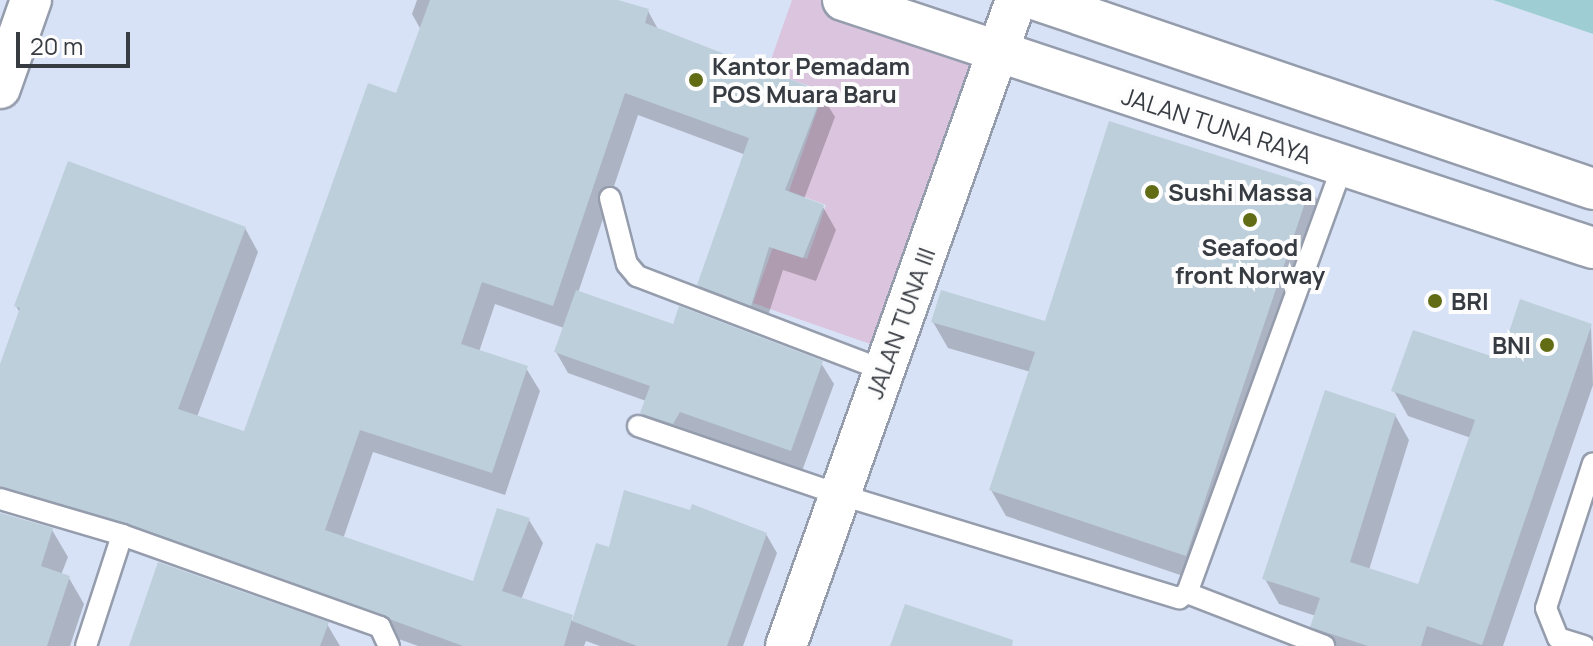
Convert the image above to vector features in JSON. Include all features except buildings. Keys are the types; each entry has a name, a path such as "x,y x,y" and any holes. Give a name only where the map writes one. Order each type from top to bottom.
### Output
{"street":[{"path":"0,88 31,0"},
{"name":"JALAN TUNA RAYA","path":"843,0 1593,248"},
{"name":"JALAN TUNA III","path":"786,646 1016,0"},
{"path":"1037,0 1593,189"}],"lane":[{"path":"1187,593 1342,166"},
{"path":"610,198 627,264 637,276 883,370"},
{"path":"638,426 838,494 1166,597 1187,593 1324,646"},
{"path":"1584,646 1558,638 1546,608 1593,463"},
{"path":"0,499 122,535 380,627 389,646"},
{"path":"86,646 122,535"}],"shaded area":[{"path":"0,0 1493,0 1593,34 1593,646 0,646"},
{"path":"792,0 826,0 980,55 876,346 753,303 773,247 807,259 826,205 789,191 824,91 767,71"},
{"path":"1493,0 1593,0 1593,34"}],"place":[{"name":"Kantor Pemadam POS Muara Baru","path":"696,80"},
{"name":"Sushi Massa","path":"1152,192"},
{"name":"Seafood front Norway","path":"1250,220"},
{"name":"BRI","path":"1435,301"},
{"name":"BNI","path":"1547,345"}]}
